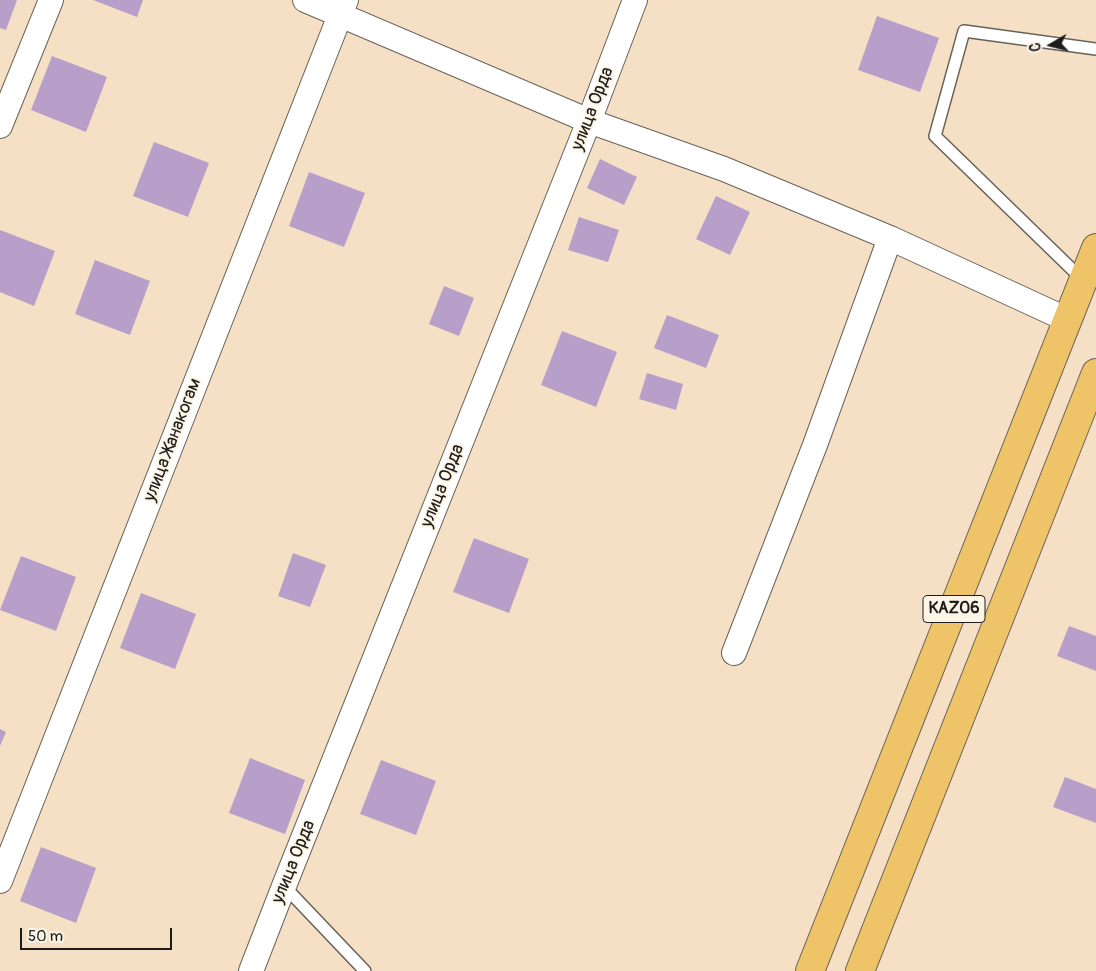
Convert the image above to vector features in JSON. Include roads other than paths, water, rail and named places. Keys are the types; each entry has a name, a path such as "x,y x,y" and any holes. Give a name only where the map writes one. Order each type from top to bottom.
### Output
{"highway":[{"name":"KАZ06","path":"810,971 1096,248"},
{"name":"KАZ06","path":"860,971 1096,373"}],"street":[{"path":"0,126 51,0"},
{"path":"305,0 344,7 588,121 724,169 890,238 1068,320"},
{"name":"улица Орда","path":"252,971 635,0"},
{"name":"улица Жанакогам","path":"0,881 344,7"},
{"path":"734,653 815,444 890,238"}],"lane":[{"path":"1084,280 935,136 964,32 1096,49"},
{"path":"284,886 365,971"}]}
